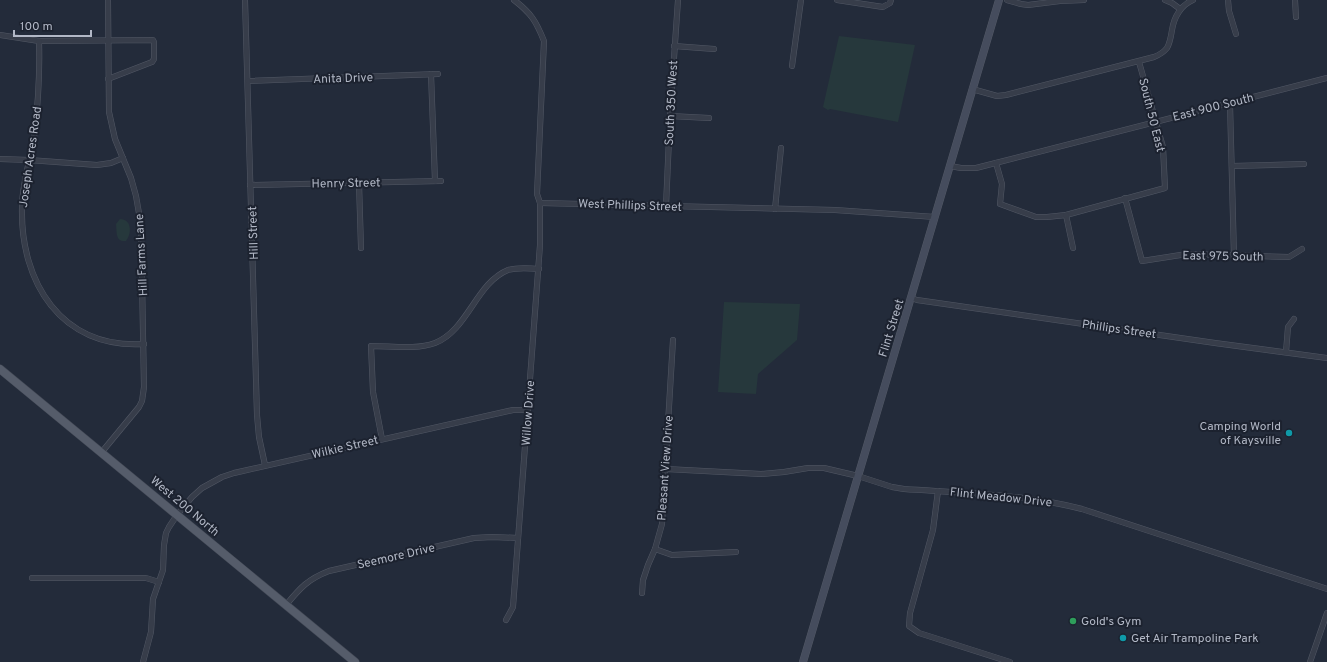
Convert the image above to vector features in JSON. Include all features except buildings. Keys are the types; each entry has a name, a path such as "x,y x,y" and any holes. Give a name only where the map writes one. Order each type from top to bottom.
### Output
{"main road":[{"name":"West 200 North","path":"0,369 355,662"}],"street":[{"name":"Hill Farms Lane","path":"101,453 142,401 144,387 144,289 141,225 131,178 115,139 109,112 108,0"},
{"name":"Hill Street","path":"246,0 250,185 254,251 257,415 259,437 265,466"},
{"path":"514,0 524,8 538,24 544,41 537,194 540,203"},
{"name":"South 350 West","path":"666,206 674,46 678,0"},
{"path":"792,66 801,0"},
{"path":"837,0 883,7 891,1"},
{"name":"Flint Street","path":"804,662 912,298 998,0"},
{"path":"1007,0 1028,5 1084,0"},
{"path":"1165,0 1180,9"},
{"path":"972,89 997,96 1006,95 1154,57 1162,53 1167,47 1174,20 1180,9 1193,0"},
{"path":"1228,0 1229,11 1236,34"},
{"path":"1295,0 1296,18"},
{"path":"0,35 39,41 152,40 154,42 154,59 152,62 108,79"},
{"name":"Joseph Acres Road","path":"39,41 38,106 23,195 22,212 23,231 27,253 37,284 55,311 64,320 84,334 110,342 122,344 144,344"},
{"path":"674,46 714,49"},
{"name":"South 50 East","path":"1126,198 1165,188 1162,147 1139,62"},
{"path":"431,74 435,181"},
{"name":"Anita Drive","path":"248,81 438,74"},
{"name":"East 900 South","path":"950,166 976,168 1327,78"},
{"path":"1230,104 1234,256"},
{"path":"670,116 709,118"},
{"path":"776,209 781,148"},
{"path":"0,160 29,160 97,165 123,158"},
{"path":"996,163 1002,184 1000,204 1036,217 1066,215 1126,198"},
{"path":"1232,166 1304,164"},
{"name":"Henry Street","path":"250,185 441,181"},
{"path":"359,183 361,248"},
{"name":"East 975 South","path":"1126,198 1142,261 1187,254 1289,257 1302,249"},
{"name":"West Phillips Street","path":"540,203 835,210 935,217"},
{"name":"Willow Drive","path":"506,620 513,607 539,269 540,203"},
{"path":"1066,215 1073,248"},
{"path":"382,439 373,392 371,346 423,346 436,342 455,329 489,284 500,274 509,270 520,268 539,269"},
{"name":"Phillips Street","path":"912,298 917,300 1327,358"},
{"path":"1286,352 1288,327 1294,319"},
{"name":"Pleasant View Drive","path":"642,593 643,580 655,549 662,524 673,340"},
{"name":"Wilkie Street","path":"143,662 151,632 153,599 163,570 166,533 177,515 192,497 212,482 234,472 513,410 528,410"},
{"name":"Flint Meadow Drive","path":"666,469 760,474 808,468 824,468 858,476 892,487 1021,497 1058,503 1082,509 1327,590"},
{"path":"938,491 933,530 910,613 909,626 919,633 1010,662"},
{"name":"Seemore Drive","path":"286,605 303,585 316,576 328,571 474,538 518,538"},
{"path":"655,549 672,555 736,552"},
{"path":"32,578 146,578 159,582"},
{"path":"1310,662 1327,613"}],"shaded area":[{"path":"839,36 915,45 898,122 830,109 828,110 823,107"},
{"path":"120,219 127,221 130,227 129,235 126,241 120,240 117,236 116,224"},
{"path":"724,302 800,304 797,340 758,374 756,394 718,392"}],"place":[{"name":"Camping World of Kaysville","path":"1289,433"},
{"name":"Gold's Gym","path":"1073,621"},
{"name":"Get Air Trampoline Park","path":"1123,638"}]}
